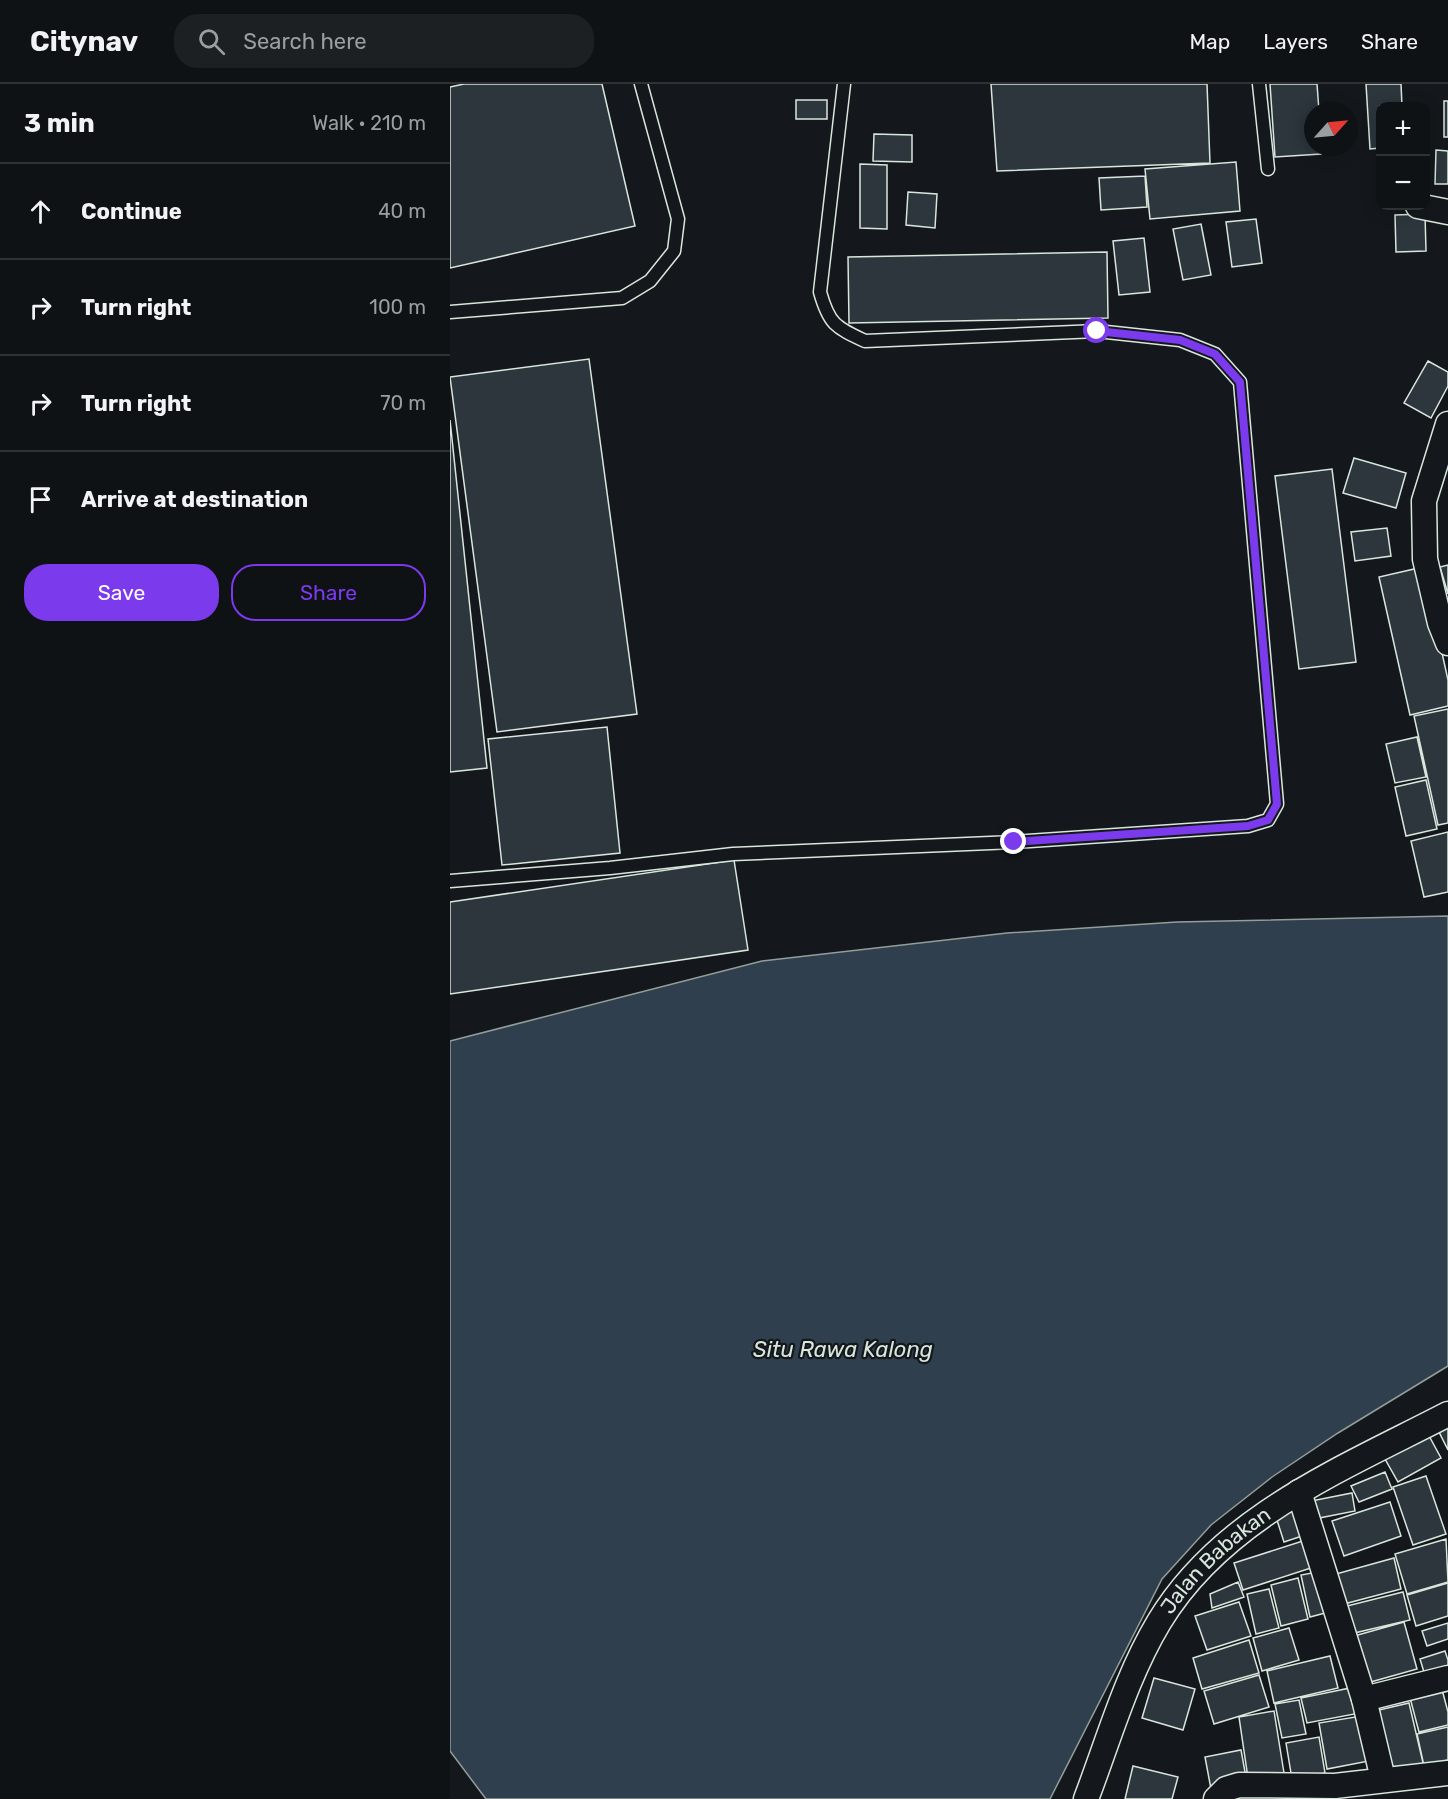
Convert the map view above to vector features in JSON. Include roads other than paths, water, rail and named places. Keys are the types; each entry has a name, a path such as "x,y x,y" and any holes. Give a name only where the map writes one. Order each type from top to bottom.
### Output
{"street":[{"path":"1430,208 1448,212"},
{"path":"1448,424 1424,501 1425,559 1440,623 1448,643"},
{"name":"Jalan Babakan","path":"1086,1799 1115,1714 1135,1666 1165,1613 1187,1581 1247,1527 1299,1492 1448,1414"},
{"path":"1299,1492 1364,1699 1383,1779"},
{"path":"1364,1699 1448,1678"},
{"path":"1216,1799 1226,1789 1239,1785 1335,1786 1448,1773"}],"lane":[{"path":"450,312 622,298 650,281 674,251 678,219 642,84"},
{"path":"450,881 610,868 734,854 1014,842 1248,826 1268,820 1277,804 1240,382 1215,354 1180,340 1097,331 865,340 840,329 826,314 820,292 844,84"},
{"path":"1259,84 1268,169"}],"water":[{"name":"Situ Rawa Kalong","path":"1448,916 1448,1366 1338,1433 1272,1477 1211,1525 1162,1579 1050,1799 486,1799 450,1751 450,1041 762,961 1007,933 1177,922"}]}
